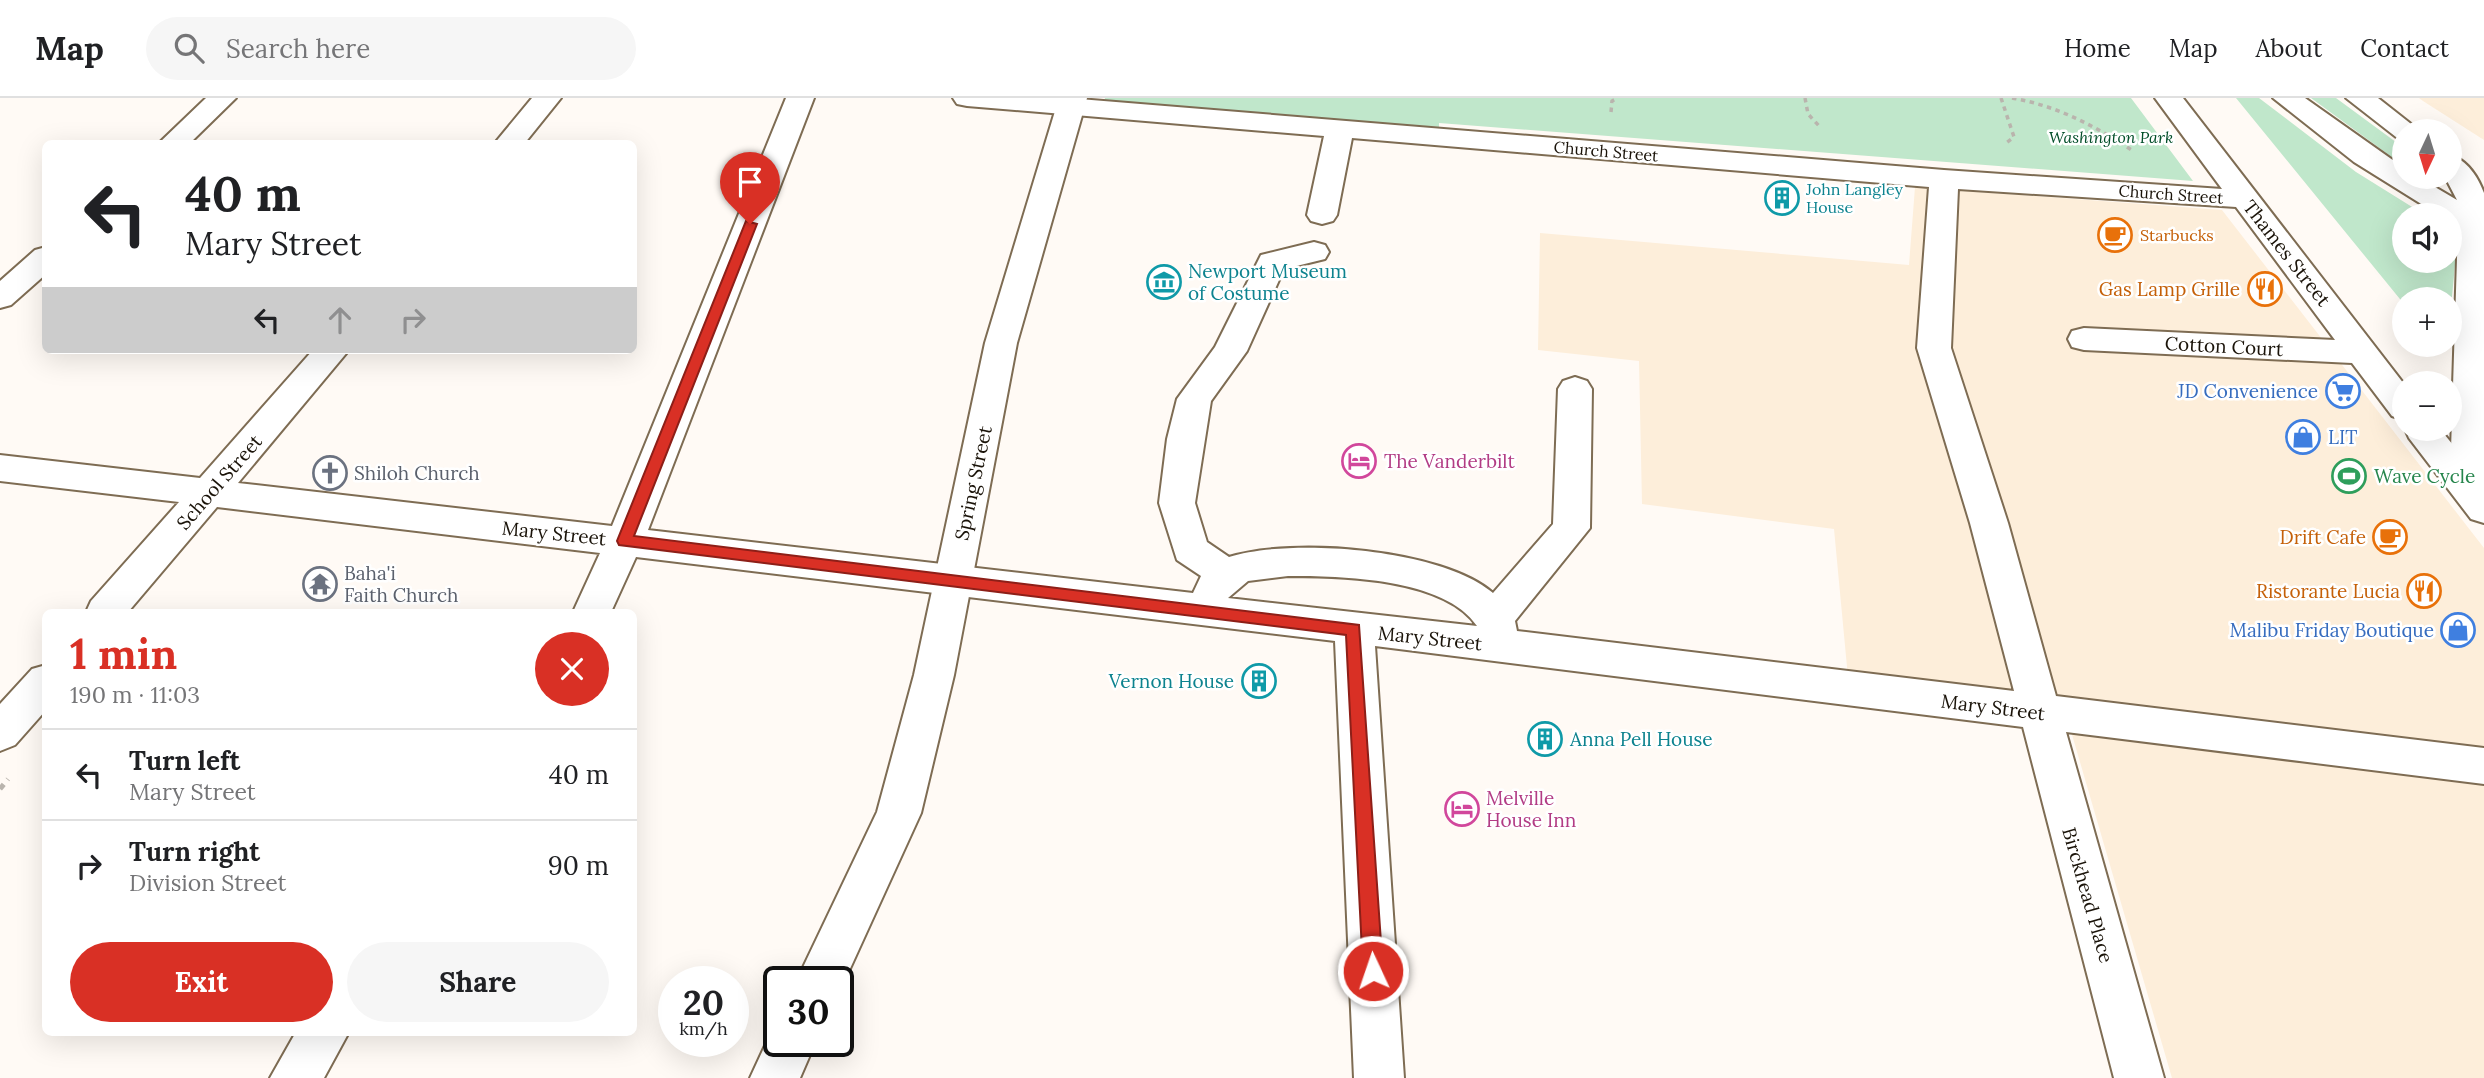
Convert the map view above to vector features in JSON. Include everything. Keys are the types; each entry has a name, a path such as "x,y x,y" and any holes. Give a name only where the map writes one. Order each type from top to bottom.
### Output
{"street":[{"path":"176,140 222,98"},
{"path":"511,140 547,98"},
{"path":"593,609 625,541 800,98"},
{"name":"Church Street","path":"967,98 1071,103 1339,130 2245,199"},
{"name":"Thames Street","path":"2169,98 2392,392"},
{"path":"2287,98 2364,156 2479,227"},
{"path":"2360,98 2392,121"},
{"name":"Spring Street","path":"827,966 899,813 934,675 952,580 981,455 1001,342 1071,103"},
{"path":"1322,215 1339,130"},
{"path":"2462,169 2484,181"},
{"name":"Birckhead Place","path":"1944,178 1934,348 1960,425 2139,1078"},
{"path":"2462,181 2473,198 2479,227 2469,306 2477,402 2471,468 2484,508"},
{"path":"1228,575 1190,550 1177,503 1185,439 1194,399 1230,351 1272,262 1314,252"},
{"path":"0,298 42,261"},
{"name":"Cotton Court","path":"2084,339 2363,352"},
{"name":"School Street","path":"108,609 329,354"},
{"path":"1196,610 1220,580 1240,568 1272,563 1361,566 1411,574 1460,589 1498,631 1571,528 1575,389"},
{"path":"2431,441 2484,508"},
{"name":"Mary Street","path":"0,468 1354,630 1498,631 2038,712 2484,766"},
{"path":"1354,630 1380,1078"},
{"path":"0,733 42,686"},
{"path":"295,1078 323,1036"},
{"path":"775,1078 785,1057"}],"path":[{"path":"1606,98 1612,101"},
{"path":"2012,98 2065,110 2090,122 2133,151"}],"shaded area":[{"path":"2419,98 2484,98 2484,140 2462,126 2462,119 2451,119"},
{"path":"1915,187 2222,210 2392,429 2392,441 2401,441 2484,548 2484,1078 2172,1078 2066,714 1849,688 1834,529 1642,504 1639,361 1538,350 1540,233 1909,265"}],"green space":[{"name":"Washington Park","path":"1105,98 2131,98 2193,181 1439,123 1439,127 1104,102"},
{"path":"2236,98 2259,98 2356,172 2406,203 2392,203 2392,273 2454,273 2453,287 2392,287 2392,289"},
{"path":"2311,98 2336,98 2392,139 2392,157"}],"place":[{"name":"John Langley House","path":"1782,198"},
{"name":"Starbucks","path":"2115,235"},
{"name":"Newport Museum of Costume","path":"1164,282"},
{"name":"Gas Lamp Grille","path":"2265,289"},
{"name":"JD Convenience","path":"2343,391"},
{"name":"LIT","path":"2303,437"},
{"name":"The Vanderbilt","path":"1359,461"},
{"name":"Shiloh Church","path":"330,473"},
{"name":"Wave Cycle","path":"2349,476"},
{"name":"Drift Cafe","path":"2390,537"},
{"name":"Baha'i Faith Church","path":"320,584"},
{"name":"Ristorante Lucia","path":"2424,591"},
{"name":"Malibu Friday Boutique","path":"2458,630"},
{"name":"Vernon House","path":"1259,681"},
{"name":"Anna Pell House","path":"1545,739"},
{"name":"Melville House Inn","path":"1462,809"}],"route":[{"path":"750,224 625,541 1354,630 1373,971"}]}
